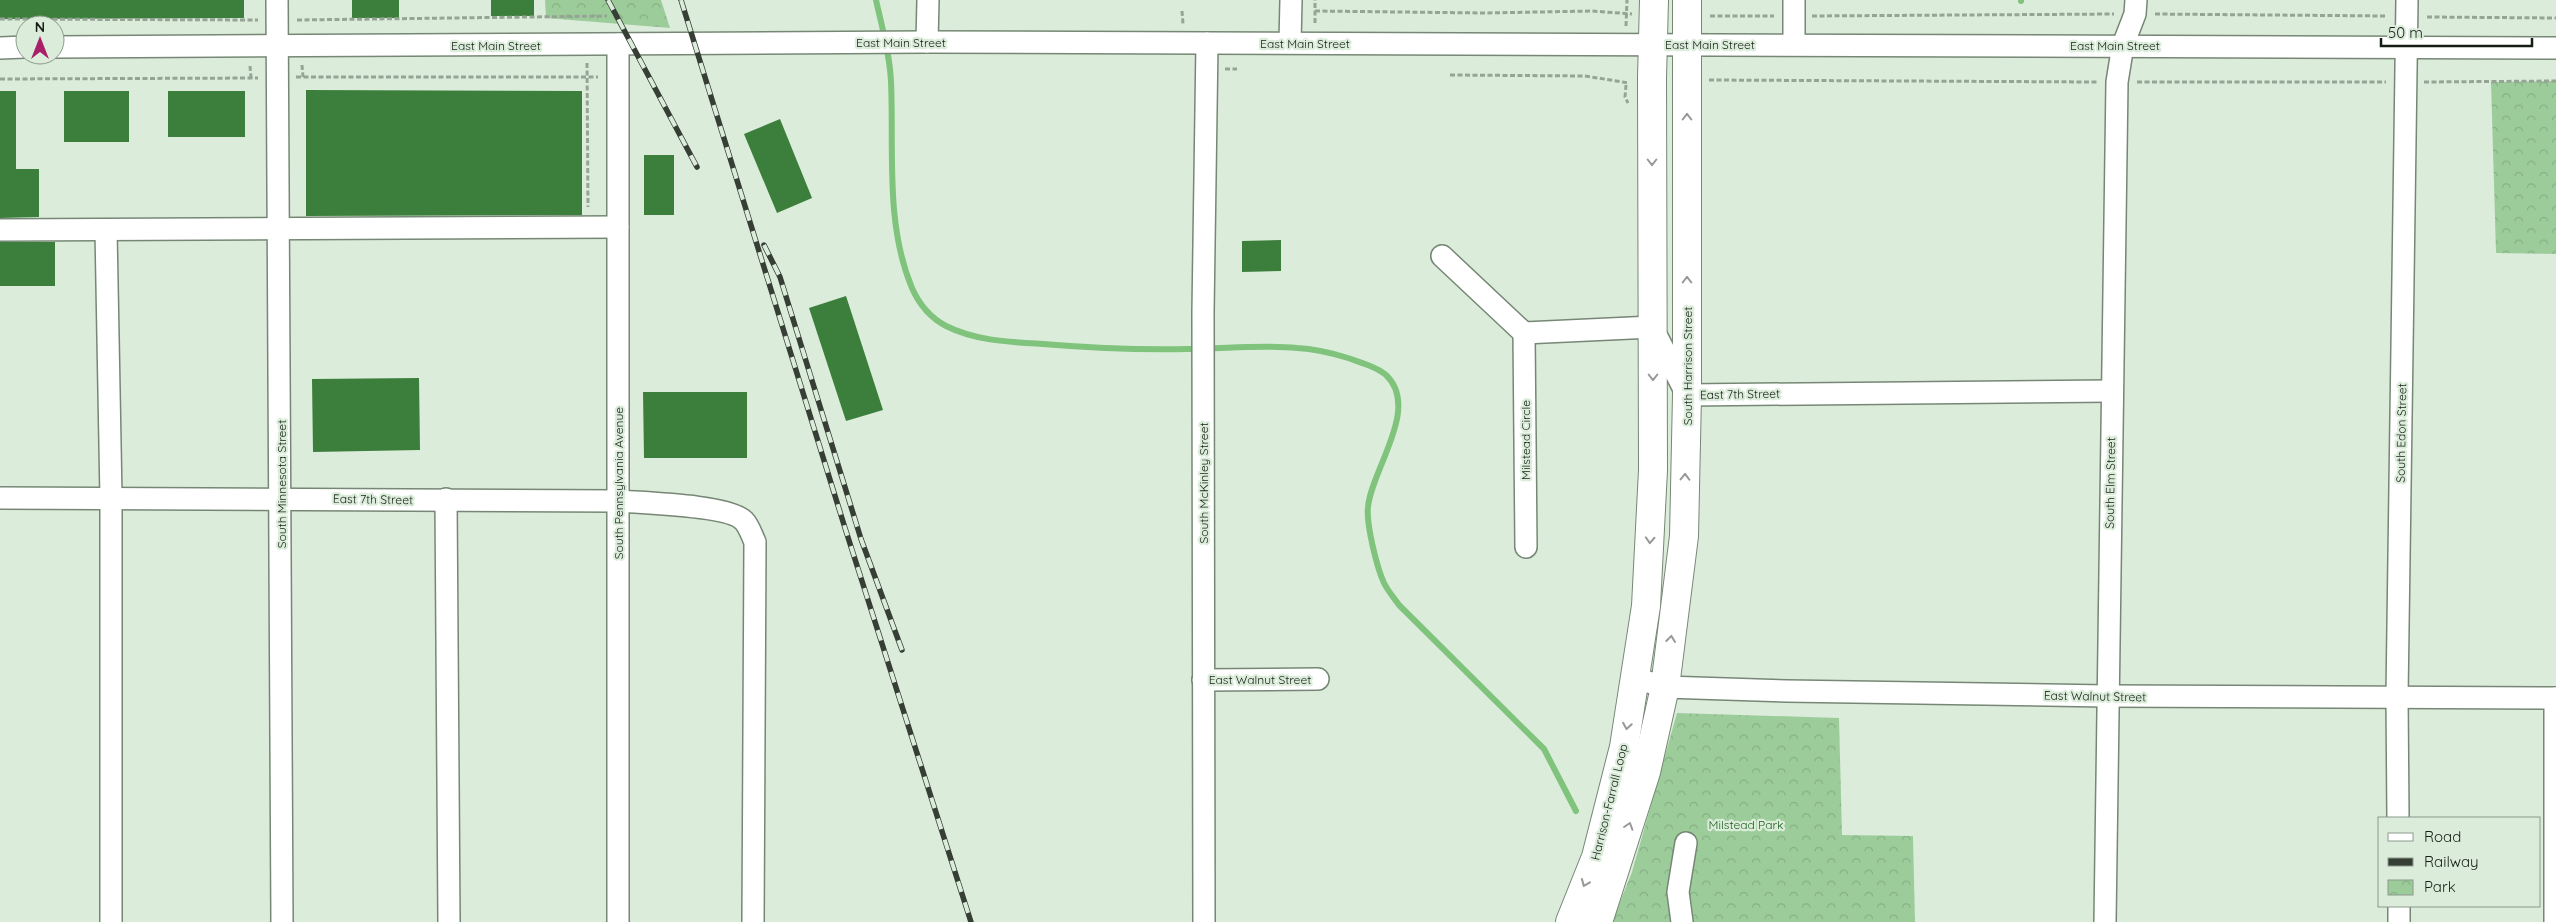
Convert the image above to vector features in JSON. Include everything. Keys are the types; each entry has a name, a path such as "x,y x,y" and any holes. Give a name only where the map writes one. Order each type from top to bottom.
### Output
{"main road":[{"name":"South Harrison Street","path":"1665,687 1684,536 1687,395 1687,6"},
{"path":"1634,678 1646,606 1653,470 1652,78 1654,7"},
{"name":"Harrison-Farrall Loop","path":"1570,922 1596,857 1624,747 1634,678"},
{"name":"Harrison-Farrall Loop","path":"1598,922 1646,772 1665,687"}],"street":[{"path":"923,42 928,0"},
{"path":"1290,42 1291,0"},
{"name":"South Elm Street","path":"2105,922 2111,391 2117,82 2123,46 2136,7"},
{"path":"1794,8 1794,44"},
{"name":"South Edon Street","path":"2398,817 2397,696 2407,8"},
{"name":"South Minnesota Street","path":"277,10 282,922"},
{"name":"East Main Street","path":"65,47 1290,42 2556,48"},
{"name":"South McKinley Street","path":"1204,922 1204,312 1207,43"},
{"name":"South Pennsylvania Avenue","path":"618,44 618,922"},
{"path":"0,48 15,48"},
{"path":"0,230 618,227"},
{"path":"106,230 111,498 111,922"},
{"path":"1442,256 1524,333 1652,327"},
{"name":"East 7th Street","path":"1652,327 1687,395 2111,391"},
{"name":"Milstead Circle","path":"1524,333 1526,547"},
{"name":"East 7th Street","path":"0,498 618,501 703,508 729,513 744,521 754,542 753,922"},
{"path":"446,499 448,922"},
{"name":"East Walnut Street","path":"1634,678 1665,687 2107,696 2556,698"},
{"name":"East Walnut Street","path":"1203,680 1318,679"},
{"path":"2555,922 2556,698"},
{"path":"1682,922 1678,892 1686,843"},
{"path":"2399,907 2399,922"}],"path":[{"path":"1687,6 1710,16 1794,8 2136,7 2407,8 2556,18"},
{"path":"1315,11 1485,13 1592,11 1654,7"},
{"path":"0,19 277,10 606,16"},
{"path":"587,17 588,210"},
{"path":"1450,75 1584,76 1626,84 1652,78"},
{"path":"0,80 618,78"},
{"path":"1688,79 2117,82 2556,82"}],"green space":[{"path":"545,0 661,0 670,28 546,18"},
{"path":"2556,81 2556,254 2496,253 2491,82"},
{"name":"Milstead Park","path":"1677,713 1839,718 1842,835 1913,836 1915,922 1612,922 1632,872"}],"building":[{"path":"0,0 244,0 244,18 65,19 65,15 15,15 15,19 0,19"},
{"path":"352,0 399,0 399,18 352,18"},
{"path":"491,0 534,0 534,16 491,16"},
{"path":"306,90 582,91 582,215 306,216"},
{"path":"0,91 16,91 16,169 39,169 39,217 0,218"},
{"path":"64,91 129,91 129,142 64,142"},
{"path":"168,91 245,91 245,137 168,137"},
{"path":"780,119 812,198 777,213 744,134"},
{"path":"644,155 674,155 674,215 644,215"},
{"path":"1281,240 1281,271 1242,272 1242,241"},
{"path":"0,242 55,242 55,286 0,286"},
{"path":"846,296 883,410 846,421 809,308"},
{"path":"419,378 420,450 313,452 312,379"},
{"path":"643,392 747,392 747,458 644,458"}],"waterway":[{"path":"876,0 890,72 894,212 898,238 903,264 912,288 926,310 935,319 957,331 993,340 1133,349 1284,347 1342,356 1383,372 1395,389 1398,404 1396,422 1391,439 1371,492 1368,515 1373,546 1384,583 1399,605 1544,749 1576,811"}],"railway":[{"path":"608,0 697,167"},
{"path":"681,0 845,528 971,922"},
{"path":"764,245 780,277 861,539 902,650"}]}
